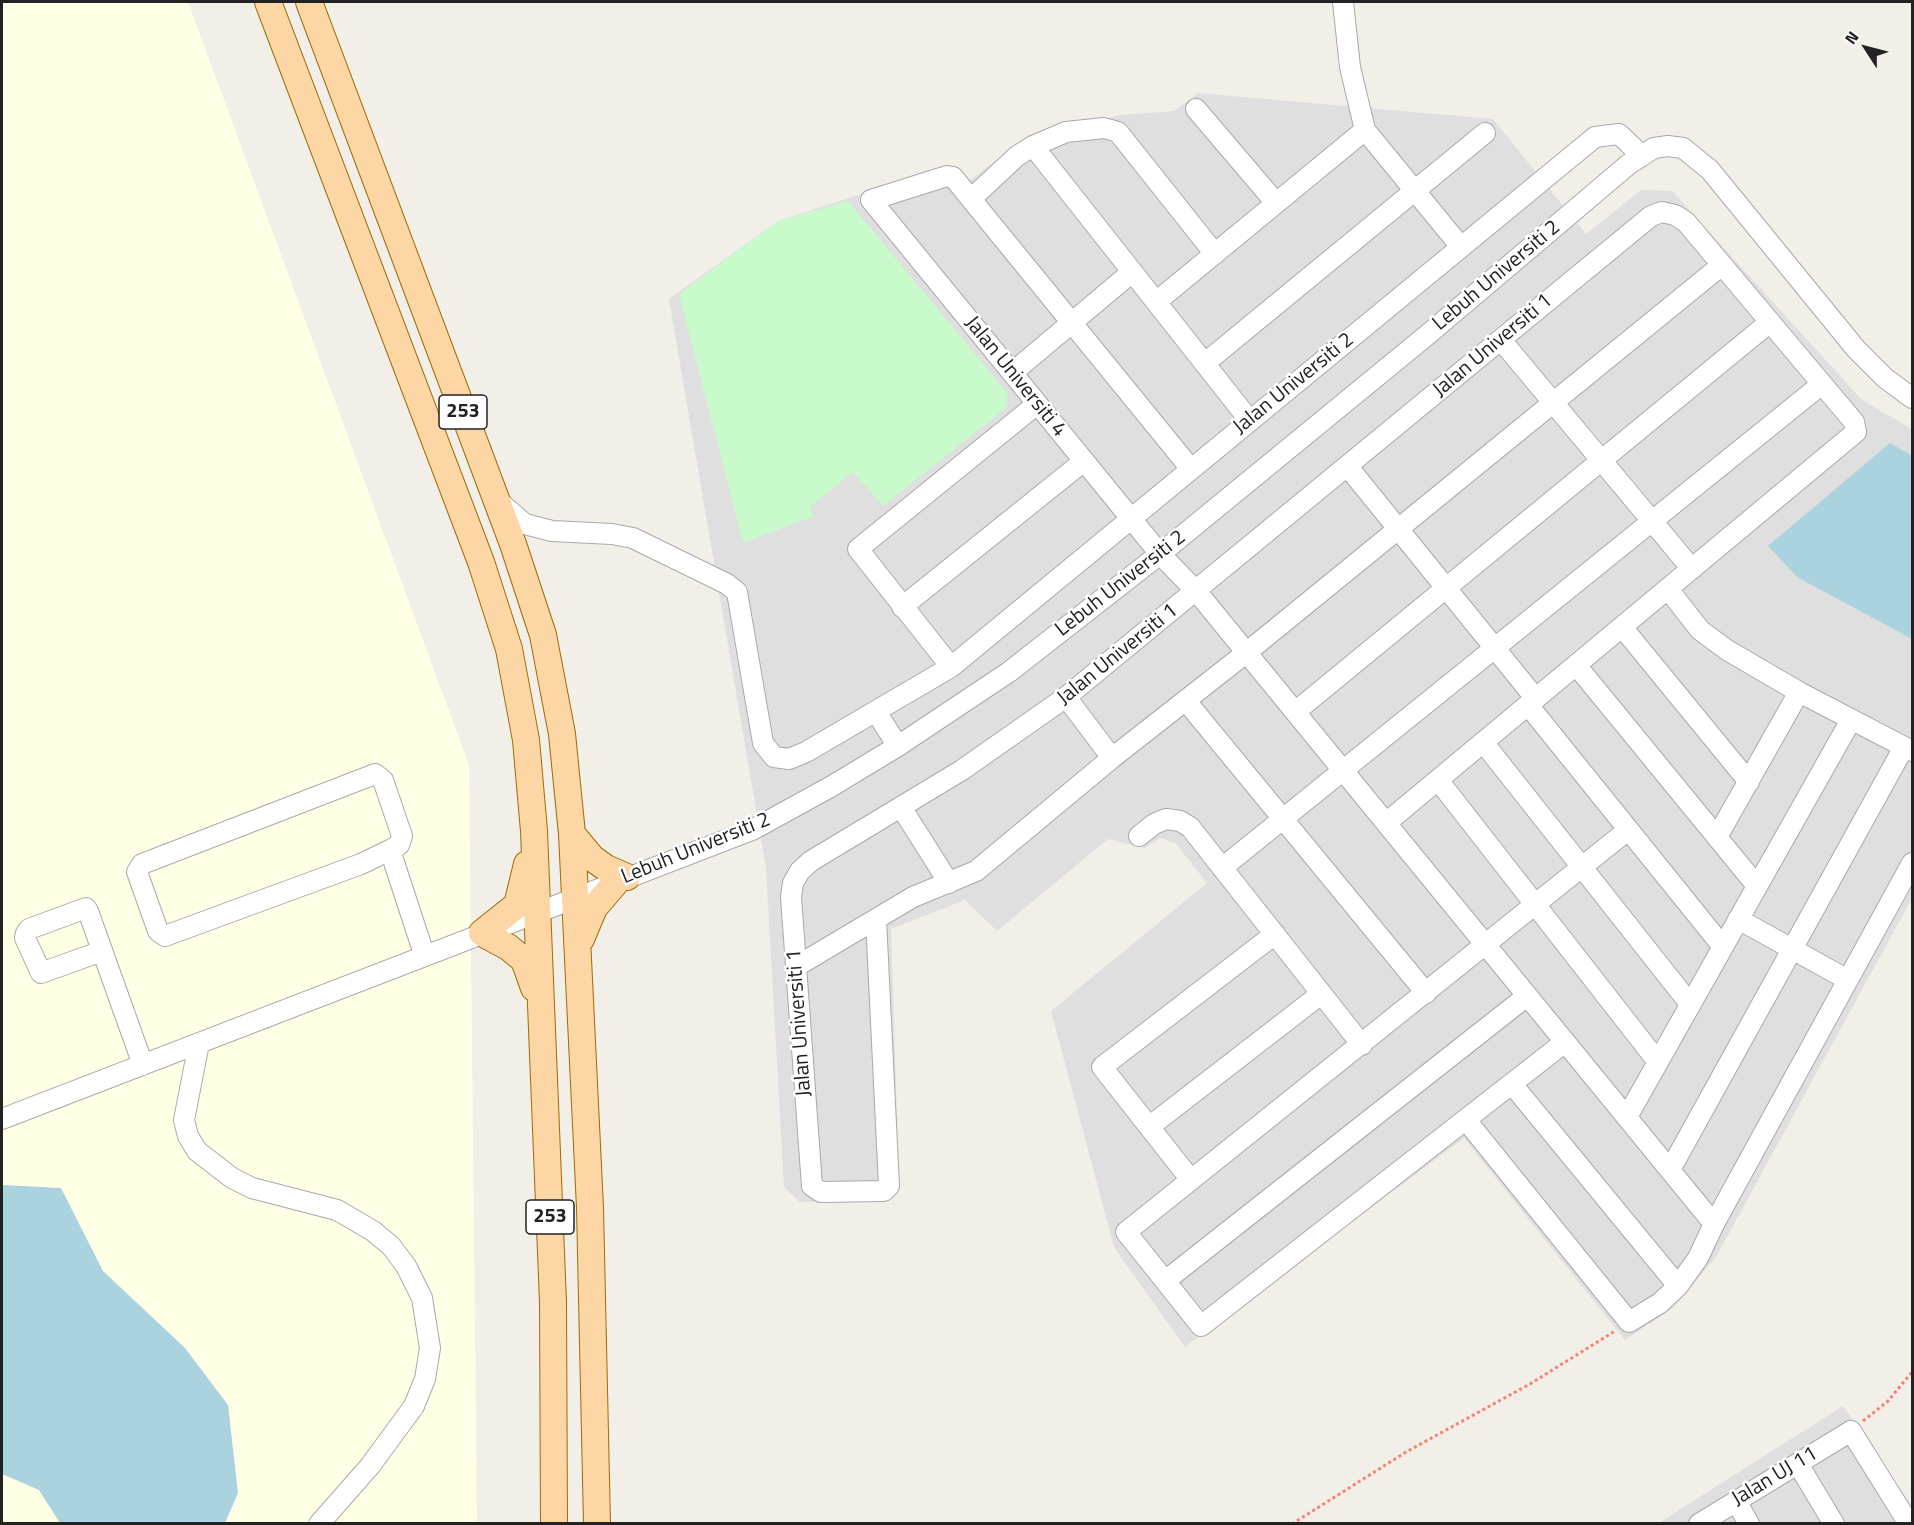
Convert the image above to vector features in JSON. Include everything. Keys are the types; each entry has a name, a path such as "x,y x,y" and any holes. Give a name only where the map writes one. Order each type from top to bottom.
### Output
{"main road":[{"name":"253","path":"268,2 481,562 505,638 526,740 534,831 553,1302 554,1524"},
{"name":"253","path":"309,2 495,499 543,635 561,734 572,834 590,1208 597,1524"},
{"path":"534,831 517,905 482,933 508,947 524,960 540,1004"},
{"path":"572,834 592,858 622,879 594,908 578,948"}],"street":[{"path":"1343,2 1350,67 1365,130 1461,247"},
{"path":"1196,109 1276,203"},
{"path":"1191,469 971,199 1017,156 1033,146 1066,132 1104,128 1118,132 1215,254"},
{"path":"1156,302 1365,130"},
{"path":"1205,363 1485,134"},
{"name":"Jalan Universiti 2","path":"495,499 525,524 552,531 612,534 633,538 727,584 737,592 763,743 774,757 789,759 806,752 951,667 1595,137 1619,134 1641,155"},
{"path":"1033,146 1250,421"},
{"path":"1641,155 1654,148 1668,146 1683,148 1695,156 1726,188 1856,349 1885,378 1912,398"},
{"name":"Lebuh Universiti 2","path":"2,1119 424,954 752,830 898,746 1009,672 1160,554 1461,307 1641,155"},
{"name":"Jalan Universiti 4","path":"971,199 953,177 947,176 871,200 1160,554 1197,592 1714,1224"},
{"name":"Jalan Universiti 1","path":"876,919 889,1186 884,1191 821,1192 812,1186 791,897 793,882 800,871 810,861 1004,743 1066,697 1197,592 1651,216 1662,212 1686,222 1722,265"},
{"path":"796,966 930,888 949,883 976,871 1112,758 1246,653 1722,265 1854,422 1856,432 1386,823"},
{"path":"1012,373 1132,272"},
{"path":"1295,712 1770,322"},
{"path":"1501,340 1692,569"},
{"path":"1222,868 1822,384"},
{"path":"951,667 859,553 860,545 1037,404"},
{"path":"902,606 1084,461"},
{"path":"1348,466 1495,648 1532,702 1628,830 1723,947"},
{"path":"1668,588 1700,630 1799,692 1908,749 1792,949 1670,1170"},
{"path":"1622,627 1749,782"},
{"path":"1576,665 1757,886"},
{"path":"1717,837 1799,692"},
{"path":"1066,697 1112,758"},
{"path":"1186,701 1426,993"},
{"path":"876,712 898,746"},
{"path":"1627,1117 1851,720"},
{"path":"1483,742 1690,1005"},
{"path":"375,774 383,780 402,836 399,845 390,850 361,864 165,936 158,931 137,872 142,864 375,774"},
{"path":"1438,780 1658,1062"},
{"path":"901,807 949,883"},
{"path":"1138,836 1154,824 1166,819 1180,821 1190,827 1362,1045"},
{"path":"1565,1042 1201,1326 1126,1232 1628,830"},
{"path":"390,850 424,954"},
{"path":"1466,1120 1629,1322 1660,1303 1678,1286 1698,1258 1714,1224 1912,863"},
{"path":"1738,919 1848,980"},
{"path":"1191,1180 1102,1067 1275,934"},
{"path":"102,951 143,1065"},
{"path":"1149,1127 1322,994"},
{"path":"1165,1281 1527,996"},
{"path":"199,1043 184,1120 188,1136 197,1151 232,1178 252,1188 337,1210 373,1231 391,1246 406,1266 422,1298 430,1348 425,1379 414,1406 370,1466 319,1524"},
{"path":"1512,1084 1678,1286"},
{"path":"1851,1431 1909,1524"},
{"name":"Jalan UJ 11","path":"1699,1524 1851,1431"},
{"path":"1797,1464 1834,1524"},
{"path":"1736,1501 1749,1524"}],"path":[{"path":"1292,1524 1406,1452 1530,1384 1629,1322"},
{"path":"1851,1431 1888,1401 1912,1371"}],"shaded area":[{"path":"2,2 188,2 469,765 477,1523 2,1524"},
{"path":"1198,93 1493,119 1586,234 1641,190 1672,191 1862,400 1912,429 1912,898 1716,1257 1673,1308 1625,1340 1464,1138 1185,1347 1114,1247 1051,1011 1207,883 1176,844 1161,838 1144,848 1108,839 997,931 965,900 891,929 899,1182 885,1201 800,1202 784,1187 766,868 669,299 778,221 950,165 969,181 1029,135 1121,115 1174,111"},
{"path":"1843,1406 1912,1506 1912,1523 1657,1524"}],"green space":[{"path":"848,201 1008,394 1006,408 883,506 853,472 810,507 814,516 743,543 679,294 778,221"}],"water":[{"path":"1890,443 1912,456 1912,639 1797,577 1768,546"},
{"path":"2,1185 61,1188 103,1271 185,1348 228,1405 238,1493 225,1523 60,1523 39,1490 2,1474"}]}
